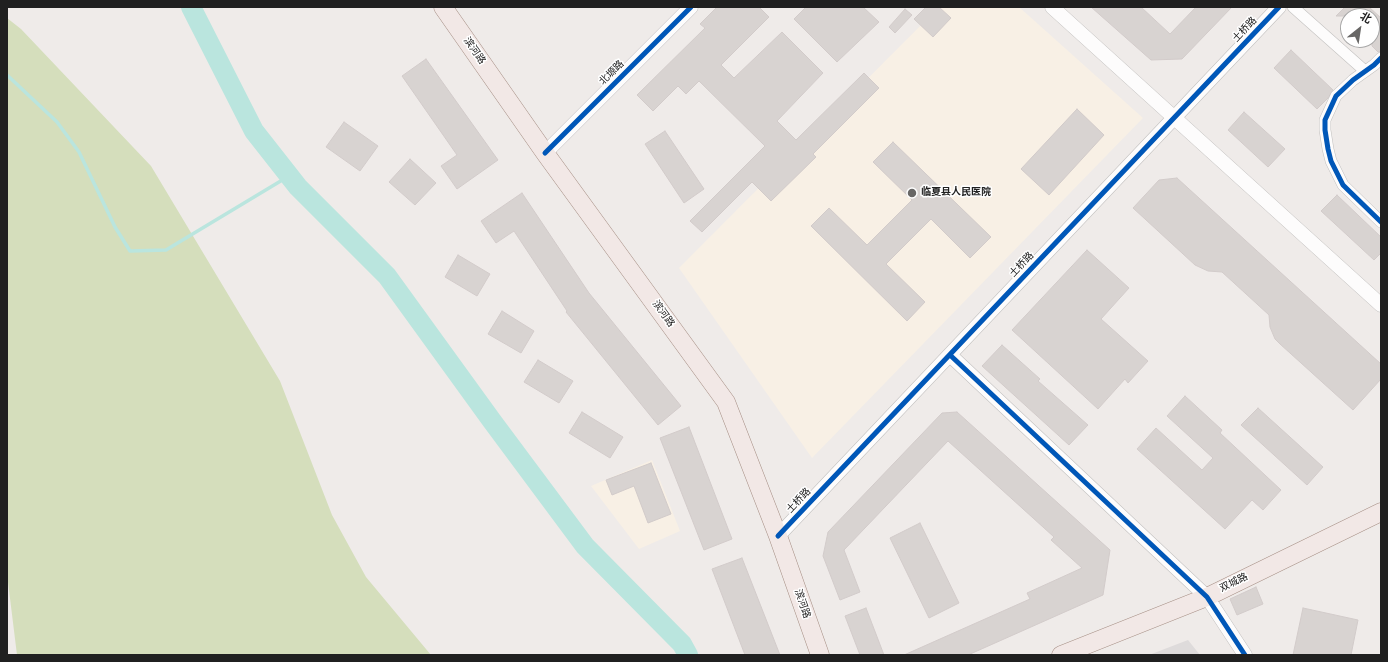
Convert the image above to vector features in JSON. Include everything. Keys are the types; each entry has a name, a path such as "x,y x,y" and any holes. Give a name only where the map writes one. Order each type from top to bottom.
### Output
{"main road":[{"name":"滨河路","path":"443,7 545,153 726,402 778,536 820,655"},
{"name":"双城路","path":"1061,655 1207,597 1381,512"}],"street":[{"name":"北塬路","path":"545,153 691,7"},
{"path":"1052,7 1381,305"},
{"name":"土桥路","path":"778,536 1279,7"},
{"path":"1293,7 1365,72"},
{"path":"1381,58 1336,96 1325,120 1326,139 1331,161 1343,185 1381,222"},
{"path":"950,355 1207,597 1246,655"}],"shaded area":[{"name":"临夏县人民医院","path":"939,7 1019,7 1143,118 812,458 679,268"},
{"path":"652,460 680,531 639,549 591,486"},
{"path":"1188,640 1200,655 1149,655"}],"green space":[{"path":"7,18 21,29 151,166 280,381 332,515 366,577 431,655 17,655 7,574"}],"building":[{"path":"717,7 759,7 769,17 721,65 734,78 782,32 823,73 777,121 796,140 864,73 879,88 813,154 816,157 771,201 752,182 702,232 690,221 765,146 699,81 686,94 678,86 653,111 637,95 705,28 700,24"},
{"path":"806,7 863,7 879,22 837,62 794,19"},
{"path":"926,7 939,7 951,18 933,37 914,19"},
{"path":"1091,7 1141,7 1170,34 1196,7 1232,7 1182,59 1151,60"},
{"path":"1369,7 1370,8 1344,8"},
{"path":"905,9 912,15 895,33 889,27"},
{"path":"1380,17 1381,51 1378,52 1374,48 1380,48"},
{"path":"1291,50 1333,90 1328,98 1317,109 1274,68"},
{"path":"426,59 498,160 457,189 441,166 457,155 402,76"},
{"path":"1077,109 1104,135 1049,195 1021,169"},
{"path":"1244,112 1285,149 1268,167 1228,130"},
{"path":"344,122 378,146 360,171 326,147"},
{"path":"665,131 704,189 684,203 645,144"},
{"path":"893,142 991,237 970,258 931,219 886,264 925,302 907,321 811,226 829,208 867,245 912,200 873,162"},
{"path":"410,159 436,183 415,205 389,182"},
{"path":"1177,178 1381,364 1381,379 1353,410 1275,339 1270,327 1269,315 1222,272 1208,271 1195,265 1133,208 1159,180"},
{"path":"522,193 589,293 681,406 658,425 566,312 567,311 514,231 496,243 481,221"},
{"path":"1337,195 1381,237 1381,253 1374,260 1321,211"},
{"path":"1087,250 1129,288 1101,319 1148,361 1128,383 1125,379 1098,409 1012,330"},
{"path":"458,255 490,274 477,296 445,277"},
{"path":"502,311 534,331 521,353 488,334"},
{"path":"1002,345 1040,379 1038,381 1088,425 1069,445 982,366"},
{"path":"538,360 573,381 559,403 524,382"},
{"path":"1185,396 1222,430 1220,433 1281,490 1263,510 1252,500 1225,529 1137,449 1156,428 1202,470 1213,458 1167,416"},
{"path":"1258,408 1323,467 1307,485 1241,425"},
{"path":"582,412 623,437 610,458 569,433"},
{"path":"957,412 1110,550 1103,595 968,655 904,655 1030,599 1027,593 1082,568 1051,540 1054,537 948,441 844,550 860,592 840,600 823,556 828,532 942,413"},
{"path":"689,427 732,539 704,550 660,438"},
{"path":"651,463 671,514 648,523 634,486 612,495 606,480"},
{"path":"920,523 959,603 929,618 890,538"},
{"path":"742,558 780,655 745,655 712,569"},
{"path":"1256,587 1263,604 1237,615 1230,599"},
{"path":"866,608 884,655 860,655 845,616"},
{"path":"1303,608 1358,620 1351,655 1293,655"}],"waterway":[{"path":"191,7 254,131 298,187 387,276 585,546 682,644 688,655"},
{"path":"7,75 57,122 79,152 115,227 130,251 166,250 289,176"}],"cycle path":[{"path":"545,153 691,7"},
{"path":"778,536 1279,7"},
{"path":"1381,58 1353,80 1336,96 1325,120 1325,130 1331,161 1343,185 1381,222"},
{"path":"950,355 1207,597 1245,655"}],"place":[{"name":"临夏县人民医院","path":"912,193"}]}
